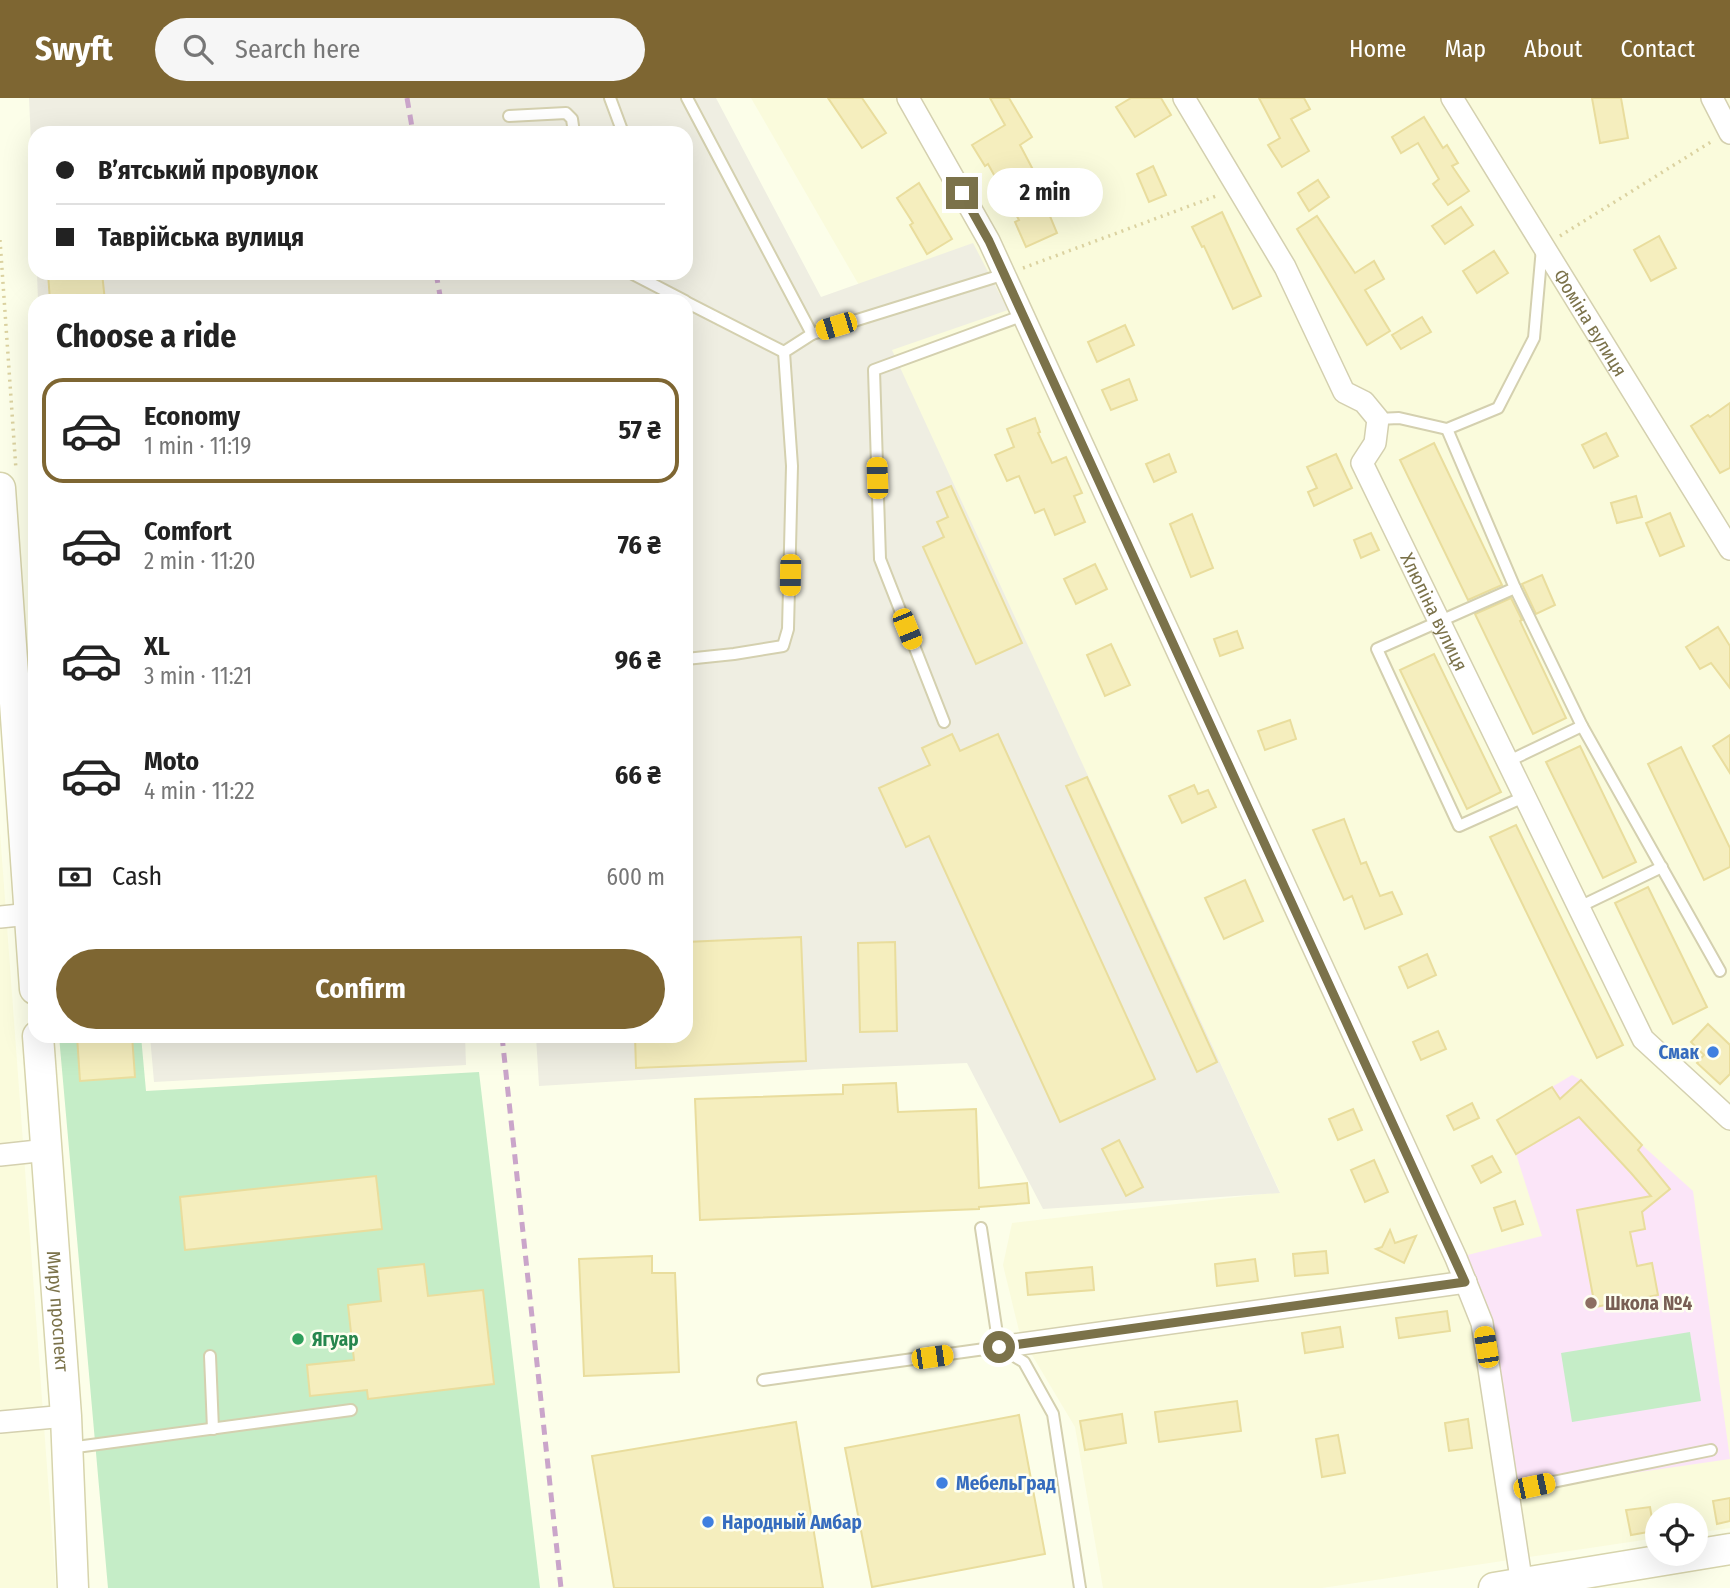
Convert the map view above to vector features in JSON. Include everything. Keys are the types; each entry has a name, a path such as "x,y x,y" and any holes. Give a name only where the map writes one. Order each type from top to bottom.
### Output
{"main road":[{"path":"0,488 5,628 28,891"},
{"name":"Миру проспект","path":"39,1043 68,1448 72,1588"},
{"path":"1522,1586 1730,1549"}],"street":[{"path":"908,98 1005,274 1482,1323 1522,1586"},
{"path":"1184,98 1285,267 1344,392 1364,402 1378,419"},
{"name":"Фоміна вулиця","path":"1452,98 1730,549"},
{"path":"1712,98 1729,132"},
{"name":"Хлюпіна вулиця","path":"1378,419 1375,443 1362,463 1643,1039 1730,1119"},
{"path":"0,917 28,914"},
{"path":"0,1155 47,1150"},
{"path":"999,1347 1465,1282"},
{"path":"0,1422 66,1416"}],"lane":[{"path":"610,98 621,126"},
{"path":"687,98 812,334"},
{"path":"509,116 566,113 573,126"},
{"path":"1378,419 1399,418 1447,429 1498,408 1534,338 1542,247"},
{"path":"784,352 812,334 1005,274"},
{"path":"644,280 672,294"},
{"path":"693,305 784,352"},
{"path":"944,722 880,559 874,370 1024,315"},
{"path":"693,658 783,646 788,629 792,466 784,352"},
{"path":"1447,429 1515,587 1582,726 1720,971"},
{"path":"1515,587 1377,649 1459,826 1526,796"},
{"path":"1509,761 1582,726"},
{"path":"1579,907 1662,867"},
{"path":"981,1228 999,1347"},
{"path":"763,1380 999,1347 1024,1362 1053,1414 1080,1588"},
{"path":"209,1356 213,1429"},
{"path":"68,1448 351,1410"},
{"path":"1508,1491 1711,1450"}],"path":[{"path":"1542,247 1729,132"},
{"path":"1005,274 1237,188"}],"shaded area":[{"path":"29,98 716,98 821,297 973,243 1008,310 892,350 1280,1193 1043,1209 967,1063 539,1086 536,1043 693,1043 693,294 38,294 37,280 693,280 693,126 30,126"},
{"path":"751,98 1730,98 1730,1528 1708,1531 1708,1503 1645,1503 1645,1540 1322,1588 1103,1588 1075,1427 1020,1335 1003,1265 1012,1223 1280,1192 867,299"},
{"path":"0,832 56,1588 0,1588"},
{"name":"Ягуар","path":"60,1043 142,1043 146,1091 479,1072 540,1588 108,1588"},
{"path":"151,1043 465,1043 466,1065 154,1082"},
{"name":"Школа №4","path":"1572,1075 1581,1080 1642,1145 1693,1191 1730,1459 1508,1491 1482,1323 1456,1258 1542,1236 1516,1154 1497,1120"},
{"path":"1690,1332 1701,1401 1572,1422 1561,1353"}],"building":[{"path":"828,98 862,98 886,133 862,148"},
{"path":"990,98 1009,98 1032,137 1020,145 1040,183 1037,185 1057,233 1026,247 1015,222 1019,220 988,164 985,166 972,145 1005,125"},
{"path":"1131,98 1161,98 1171,115 1135,137 1116,107"},
{"path":"1259,98 1304,98 1310,109 1291,119 1309,151 1282,167 1268,145 1280,138"},
{"path":"1592,98 1621,98 1628,138 1600,143"},
{"path":"1424,117 1443,148 1447,145 1458,163 1452,166 1469,191 1448,205 1433,184 1439,179 1418,143 1401,153 1392,137"},
{"path":"1153,166 1166,195 1149,202 1137,174"},
{"path":"1318,180 1329,197 1309,211 1298,193"},
{"path":"919,183 952,239 927,254 910,225 913,223 897,198"},
{"path":"1461,207 1473,225 1445,244 1432,226"},
{"path":"1222,212 1261,296 1233,309 1204,246 1202,247 1192,227"},
{"path":"1317,216 1355,273 1374,261 1384,279 1365,290 1390,331 1367,345 1297,229"},
{"path":"1659,236 1676,268 1651,281 1634,250"},
{"path":"1494,251 1508,273 1477,293 1463,271"},
{"path":"48,280 103,280 104,294 50,294"},
{"path":"1422,317 1431,332 1401,349 1392,335"},
{"path":"1125,325 1134,345 1097,362 1088,342"},
{"path":"1129,379 1137,400 1111,410 1102,390"},
{"path":"1730,403 1730,468 1720,473 1691,426"},
{"path":"1035,418 1040,432 1038,433 1052,463 1066,457 1082,493 1074,496 1085,522 1055,535 1044,509 1035,513 1019,476 1007,481 995,455 1014,447 1007,429"},
{"path":"1606,433 1618,456 1594,468 1582,445"},
{"path":"1434,443 1502,585 1468,600 1400,460"},
{"path":"1169,454 1176,472 1154,482 1146,464"},
{"path":"1336,454 1352,488 1314,506 1308,492 1317,488 1307,467"},
{"path":"951,486 1022,643 976,664 923,547 944,537 937,522 948,517 937,492"},
{"path":"1636,496 1642,517 1617,523 1611,503"},
{"path":"1670,513 1684,546 1660,556 1646,523"},
{"path":"1192,514 1213,568 1191,577 1170,524"},
{"path":"1371,533 1379,550 1361,558 1354,540"},
{"path":"1095,564 1107,589 1076,604 1064,579"},
{"path":"1542,575 1555,605 1536,614 1522,584"},
{"path":"1511,598 1566,718 1533,734 1475,614"},
{"path":"1718,627 1730,646 1730,688 1711,663 1700,669 1686,647"},
{"path":"1237,631 1243,648 1220,656 1214,639"},
{"path":"1111,644 1130,685 1105,696 1087,655"},
{"path":"1434,654 1501,792 1467,809 1400,670"},
{"path":"1290,720 1296,739 1265,750 1258,731"},
{"path":"952,734 960,751 998,734 1155,1079 1060,1122 929,836 906,847 879,788 930,765 922,748"},
{"path":"1730,735 1730,773 1713,746"},
{"path":"1580,746 1636,862 1603,878 1546,762"},
{"path":"1681,747 1730,848 1730,867 1704,880 1648,764"},
{"path":"1087,777 1217,1062 1197,1072 1066,786"},
{"path":"1194,785 1198,794 1208,790 1216,807 1182,823 1169,796"},
{"path":"1344,819 1361,864 1366,862 1380,896 1392,892 1402,914 1365,929 1352,896 1344,900 1313,830"},
{"path":"1516,825 1623,1045 1597,1058 1490,837"},
{"path":"1245,880 1263,921 1224,939 1205,898"},
{"path":"1648,887 1707,1007 1673,1024 1615,903"},
{"path":"801,937 806,1061 636,1068 635,1043 693,1043 693,942"},
{"path":"895,942 897,1031 860,1032 858,943"},
{"path":"1427,954 1436,975 1408,988 1399,967"},
{"path":"1708,1024 1730,1045 1730,1074 1720,1084 1697,1063 1704,1055 1691,1042"},
{"path":"1438,1031 1446,1049 1421,1060 1413,1042"},
{"path":"77,1043 133,1043 135,1077 80,1081"},
{"path":"1581,1080 1642,1145 1638,1150 1670,1189 1642,1212 1645,1229 1630,1232 1637,1266 1652,1263 1658,1295 1595,1307 1577,1210 1651,1196 1631,1173 1579,1117 1516,1154 1497,1120 1552,1087 1560,1099"},
{"path":"896,1083 898,1112 976,1109 979,1188 1027,1183 1029,1203 979,1209 700,1220 695,1099 843,1094 843,1085"},
{"path":"1472,1103 1479,1118 1454,1130 1447,1116"},
{"path":"1353,1109 1362,1130 1338,1140 1329,1119"},
{"path":"1119,1140 1143,1187 1126,1196 1102,1149"},
{"path":"1492,1156 1501,1172 1481,1183 1472,1166"},
{"path":"1374,1160 1388,1192 1365,1202 1351,1170"},
{"path":"376,1176 382,1229 185,1250 180,1197"},
{"path":"1515,1201 1523,1224 1502,1231 1494,1208"},
{"path":"1390,1230 1395,1243 1416,1236 1404,1263 1376,1249 1382,1247"},
{"path":"1326,1251 1328,1273 1295,1276 1293,1254"},
{"path":"652,1256 652,1273 675,1273 679,1372 584,1376 579,1259"},
{"path":"1255,1259 1258,1281 1217,1286 1215,1264"},
{"path":"424,1264 428,1296 483,1290 494,1384 368,1399 367,1390 310,1396 307,1365 354,1360 348,1305 381,1301 378,1269"},
{"path":"1092,1267 1094,1290 1028,1295 1026,1273"},
{"path":"1447,1311 1450,1331 1399,1338 1396,1318"},
{"path":"1340,1327 1343,1347 1305,1353 1302,1333"},
{"path":"1237,1401 1241,1431 1159,1442 1155,1412"},
{"path":"1122,1414 1126,1443 1085,1450 1080,1421"},
{"name":"МебельГрад","path":"1019,1415 1045,1554 872,1587 845,1448"},
{"path":"1468,1419 1472,1448 1449,1451 1445,1423"},
{"name":"Народный Амбар","path":"796,1422 823,1588 614,1588 592,1456"},
{"path":"1338,1435 1345,1473 1322,1477 1316,1439"},
{"path":"1730,1498 1730,1521 1717,1524 1713,1501"},
{"path":"1645,1508 1645,1533 1631,1535 1626,1510"}],"railway":[{"path":"407,98 412,126"},
{"path":"437,280 440,294"},
{"path":"503,1043 561,1588"}],"place":[{"name":"Смак","path":"1713,1052"},
{"name":"Школа №4","path":"1591,1303"},
{"name":"Ягуар","path":"298,1339"},
{"name":"МебельГрад","path":"942,1483"},
{"name":"Народный Амбар","path":"708,1522"}],"route":[{"path":"962,193 989,241 1465,1282 999,1347"}]}
